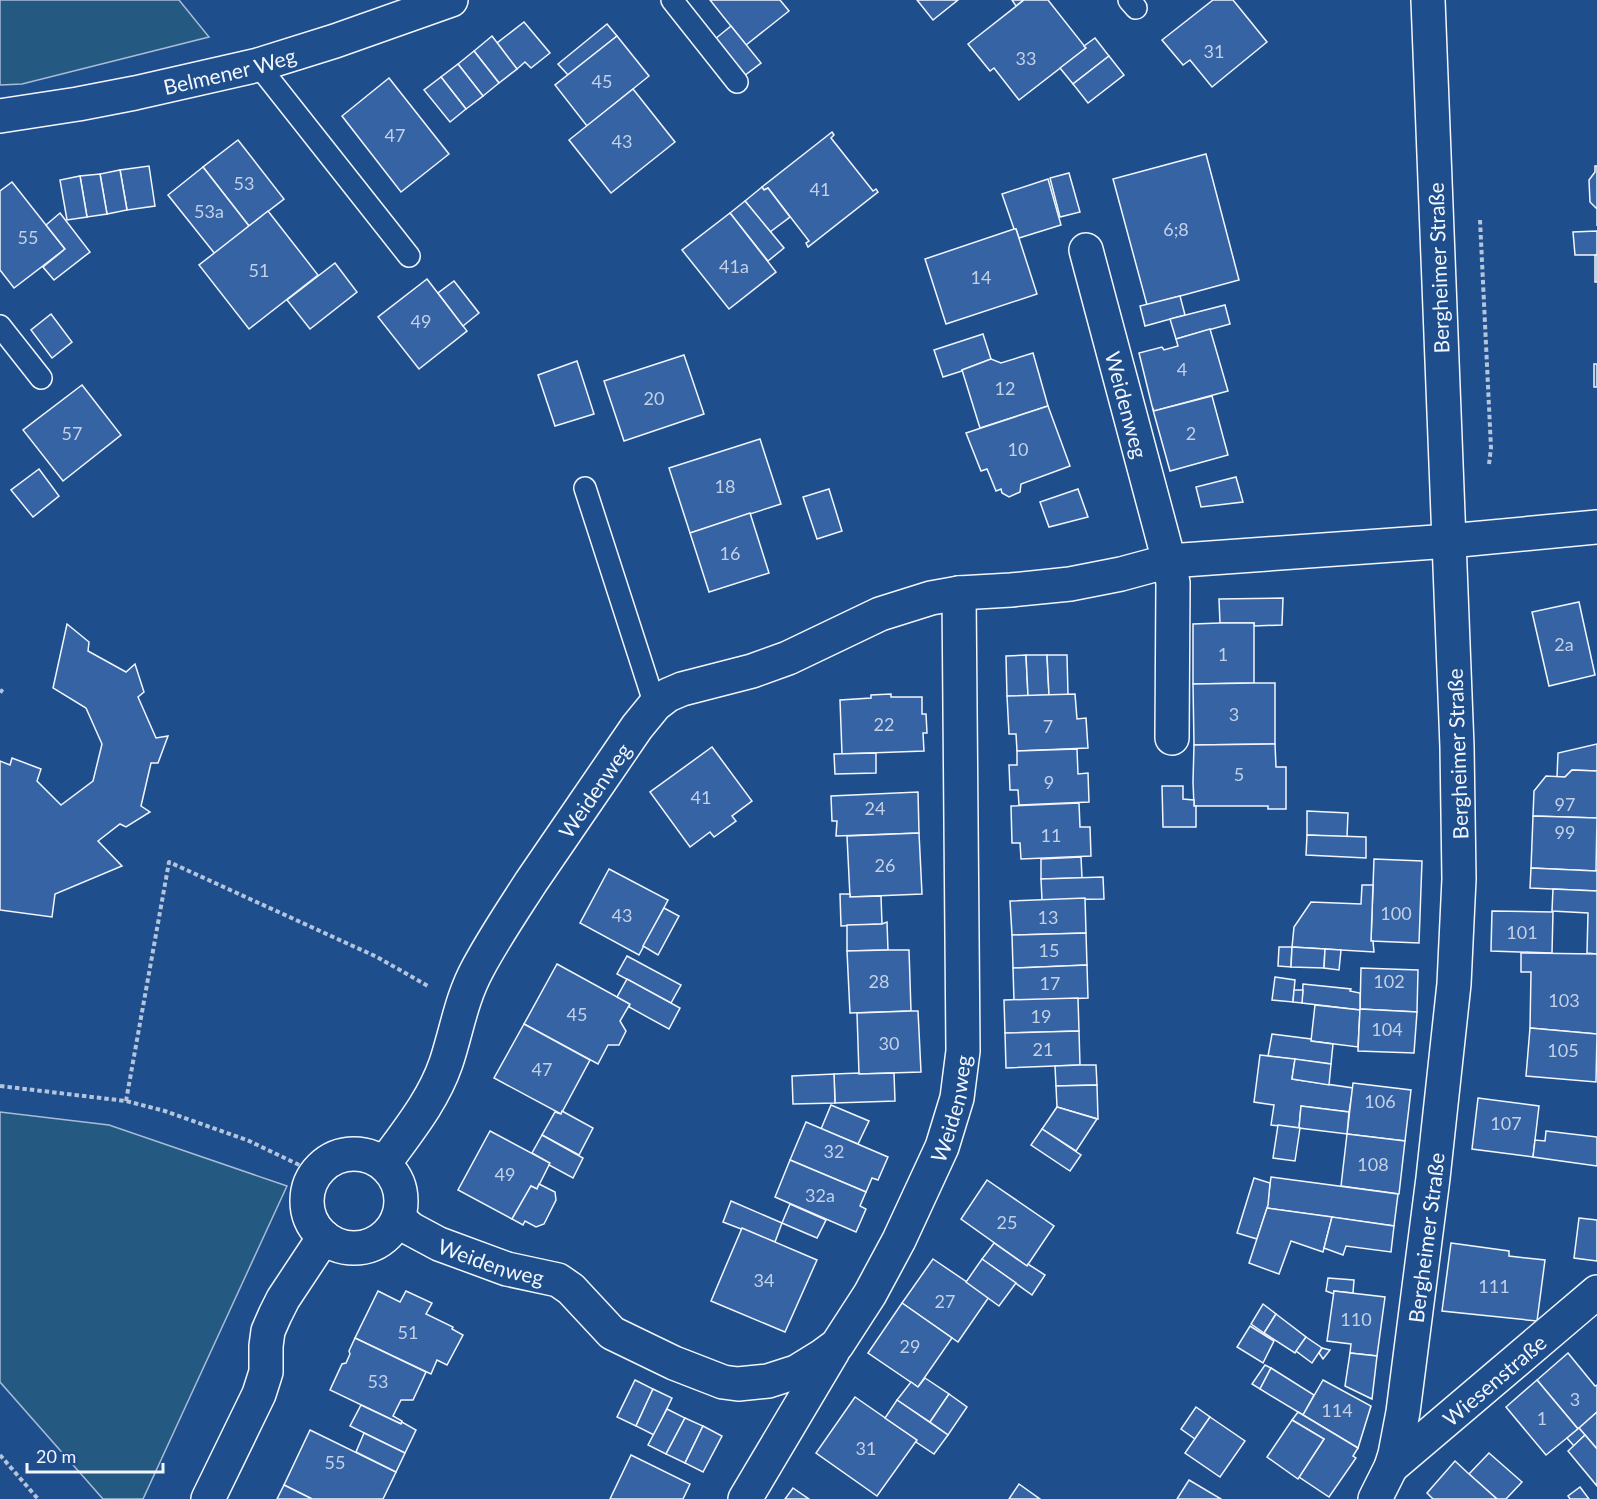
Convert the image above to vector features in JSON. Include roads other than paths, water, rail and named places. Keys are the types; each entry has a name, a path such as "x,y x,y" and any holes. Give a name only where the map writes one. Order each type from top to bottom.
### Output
{"street":[{"name":"Belmener Weg","path":"0,116 135,93 258,65 451,0"},
{"name":"Bergheimer Straße","path":"1375,1499 1391,1467 1403,1412 1446,1068 1457,955 1460,879 1459,801 1428,0"},
{"name":"Weidenweg","path":"1086,250 1169,561 1173,584 1172,738"},
{"name":"Weidenweg","path":"384,1164 425,1106 436,1085 445,1063 461,1006 477,969 551,852 637,727 668,695 682,689 752,671 788,658 880,614 932,598 959,593 1070,584 1121,574 1169,561 1449,541 1597,527"},
{"name":"Weidenweg","path":"745,1499 870,1294 899,1240 942,1147 957,1098 963,1051 959,593"},
{"path":"356,1154 371,1157 384,1164 394,1175 400,1189 401,1203 398,1218 391,1231 379,1241 366,1247 351,1248 336,1244 324,1237 314,1226 307,1200 316,1173 327,1162 341,1156 356,1154"},
{"name":"Weidenweg","path":"398,1218 411,1229 439,1244 507,1269 558,1280 571,1289 612,1333 674,1363 723,1382 746,1384 782,1377 810,1364 837,1345"},
{"path":"208,1499 259,1394 266,1372 268,1331 275,1314 324,1237"},
{"name":"Wiesenstraße","path":"1391,1467 1597,1292"}],"lane":[{"path":"672,0 737,82"},
{"path":"258,65 409,256"},
{"path":"0,326 41,378"},
{"path":"585,488 656,705"}]}
